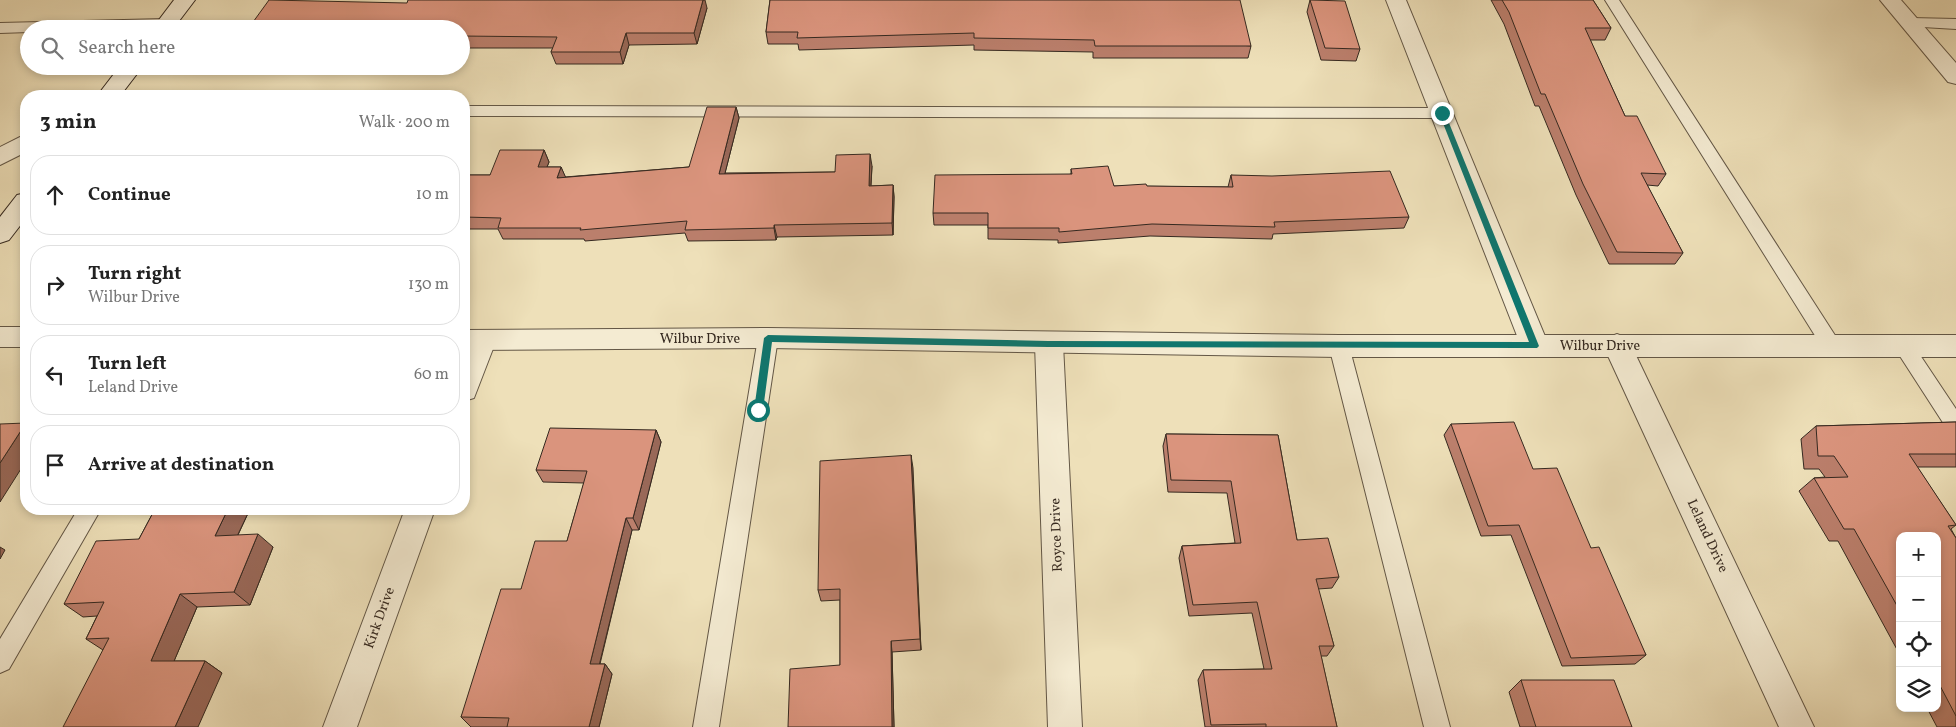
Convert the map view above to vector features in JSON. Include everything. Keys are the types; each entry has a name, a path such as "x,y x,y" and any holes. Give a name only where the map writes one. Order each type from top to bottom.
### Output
{"street":[{"path":"169,20 185,0"},
{"path":"1396,0 1535,346"},
{"path":"1890,0 1956,77"},
{"path":"0,157 20,145"},
{"path":"0,234 20,209"},
{"path":"0,336 20,337"},
{"name":"Wilbur Drive","path":"473,340 768,338 1048,344 1339,346 1956,346"},
{"path":"470,357 473,340"},
{"name":"Royce Drive","path":"1048,344 1065,727"},
{"name":"Leland Drive","path":"1617,346 1796,727"},
{"name":"Kirk Drive","path":"340,727 418,515"}],"lane":[{"path":"1612,0 1831,346"},
{"path":"1911,23 1956,24"},
{"path":"0,28 20,28"},
{"path":"470,111 1442,113"},
{"path":"706,727 768,338"},
{"path":"1903,345 1956,426"},
{"path":"1339,346 1437,727"},
{"path":"0,661 86,515"}],"building":[{"path":"269,0 407,3 408,0 703,0 694,33 626,33 620,52 551,52 557,37 470,36 470,20 255,20"},
{"path":"770,0 1240,0 1251,46 1095,46 1094,40 974,38 974,33 797,38 798,32 766,32"},
{"path":"1310,0 1345,1 1360,49 1325,48"},
{"path":"1502,0 1593,0 1611,28 1585,28 1625,116 1637,116 1666,174 1641,173 1683,253 1617,252 1583,184 1545,94 1541,94 1509,12"},
{"path":"707,107 736,107 719,174 835,172 836,155 870,154 869,186 893,185 892,223 774,225 774,228 685,230 687,221 580,230 581,228 498,228 501,218 470,217 470,175 490,175 500,150 544,150 538,167 561,167 557,178 689,167"},
{"path":"1108,166 1114,186 1146,184 1147,186 1233,187 1231,175 1272,176 1390,171 1409,217 1274,222 1275,227 1152,224 1059,232 1059,228 988,228 988,213 933,213 935,175 1072,174 1071,169"},
{"path":"1514,422 1533,469 1557,468 1591,548 1599,547 1646,655 1571,658 1519,525 1488,526 1451,424"},
{"path":"1956,422 1956,454 1909,454 1956,525 1948,526 1956,538 1956,716 1941,688 1941,532 1896,532 1896,604 1854,529 1844,529 1814,478 1848,477 1834,456 1818,456 1816,426"},
{"path":"20,423 20,432 0,463 0,424"},
{"path":"550,428 656,430 633,518 626,518 590,664 605,664 589,727 507,727 509,718 461,717 501,589 521,589 535,541 567,541 587,471 536,470"},
{"path":"1166,434 1278,435 1297,540 1328,538 1339,577 1316,579 1334,646 1319,646 1337,727 1266,727 1266,724 1211,725 1203,670 1272,669 1257,602 1193,605 1182,546 1241,543 1231,481 1171,480"},
{"path":"911,455 920,639 891,641 892,727 788,727 790,669 840,665 840,589 818,590 820,461"},
{"path":"152,515 225,515 215,536 258,534 234,592 180,594 151,661 205,661 175,727 63,727 109,638 86,639 104,602 64,604 96,541 139,539"},
{"path":"1521,680 1614,680 1632,727 1536,727"}],"route":[{"path":"758,410 768,338 1048,344 1535,346 1442,113"}]}
